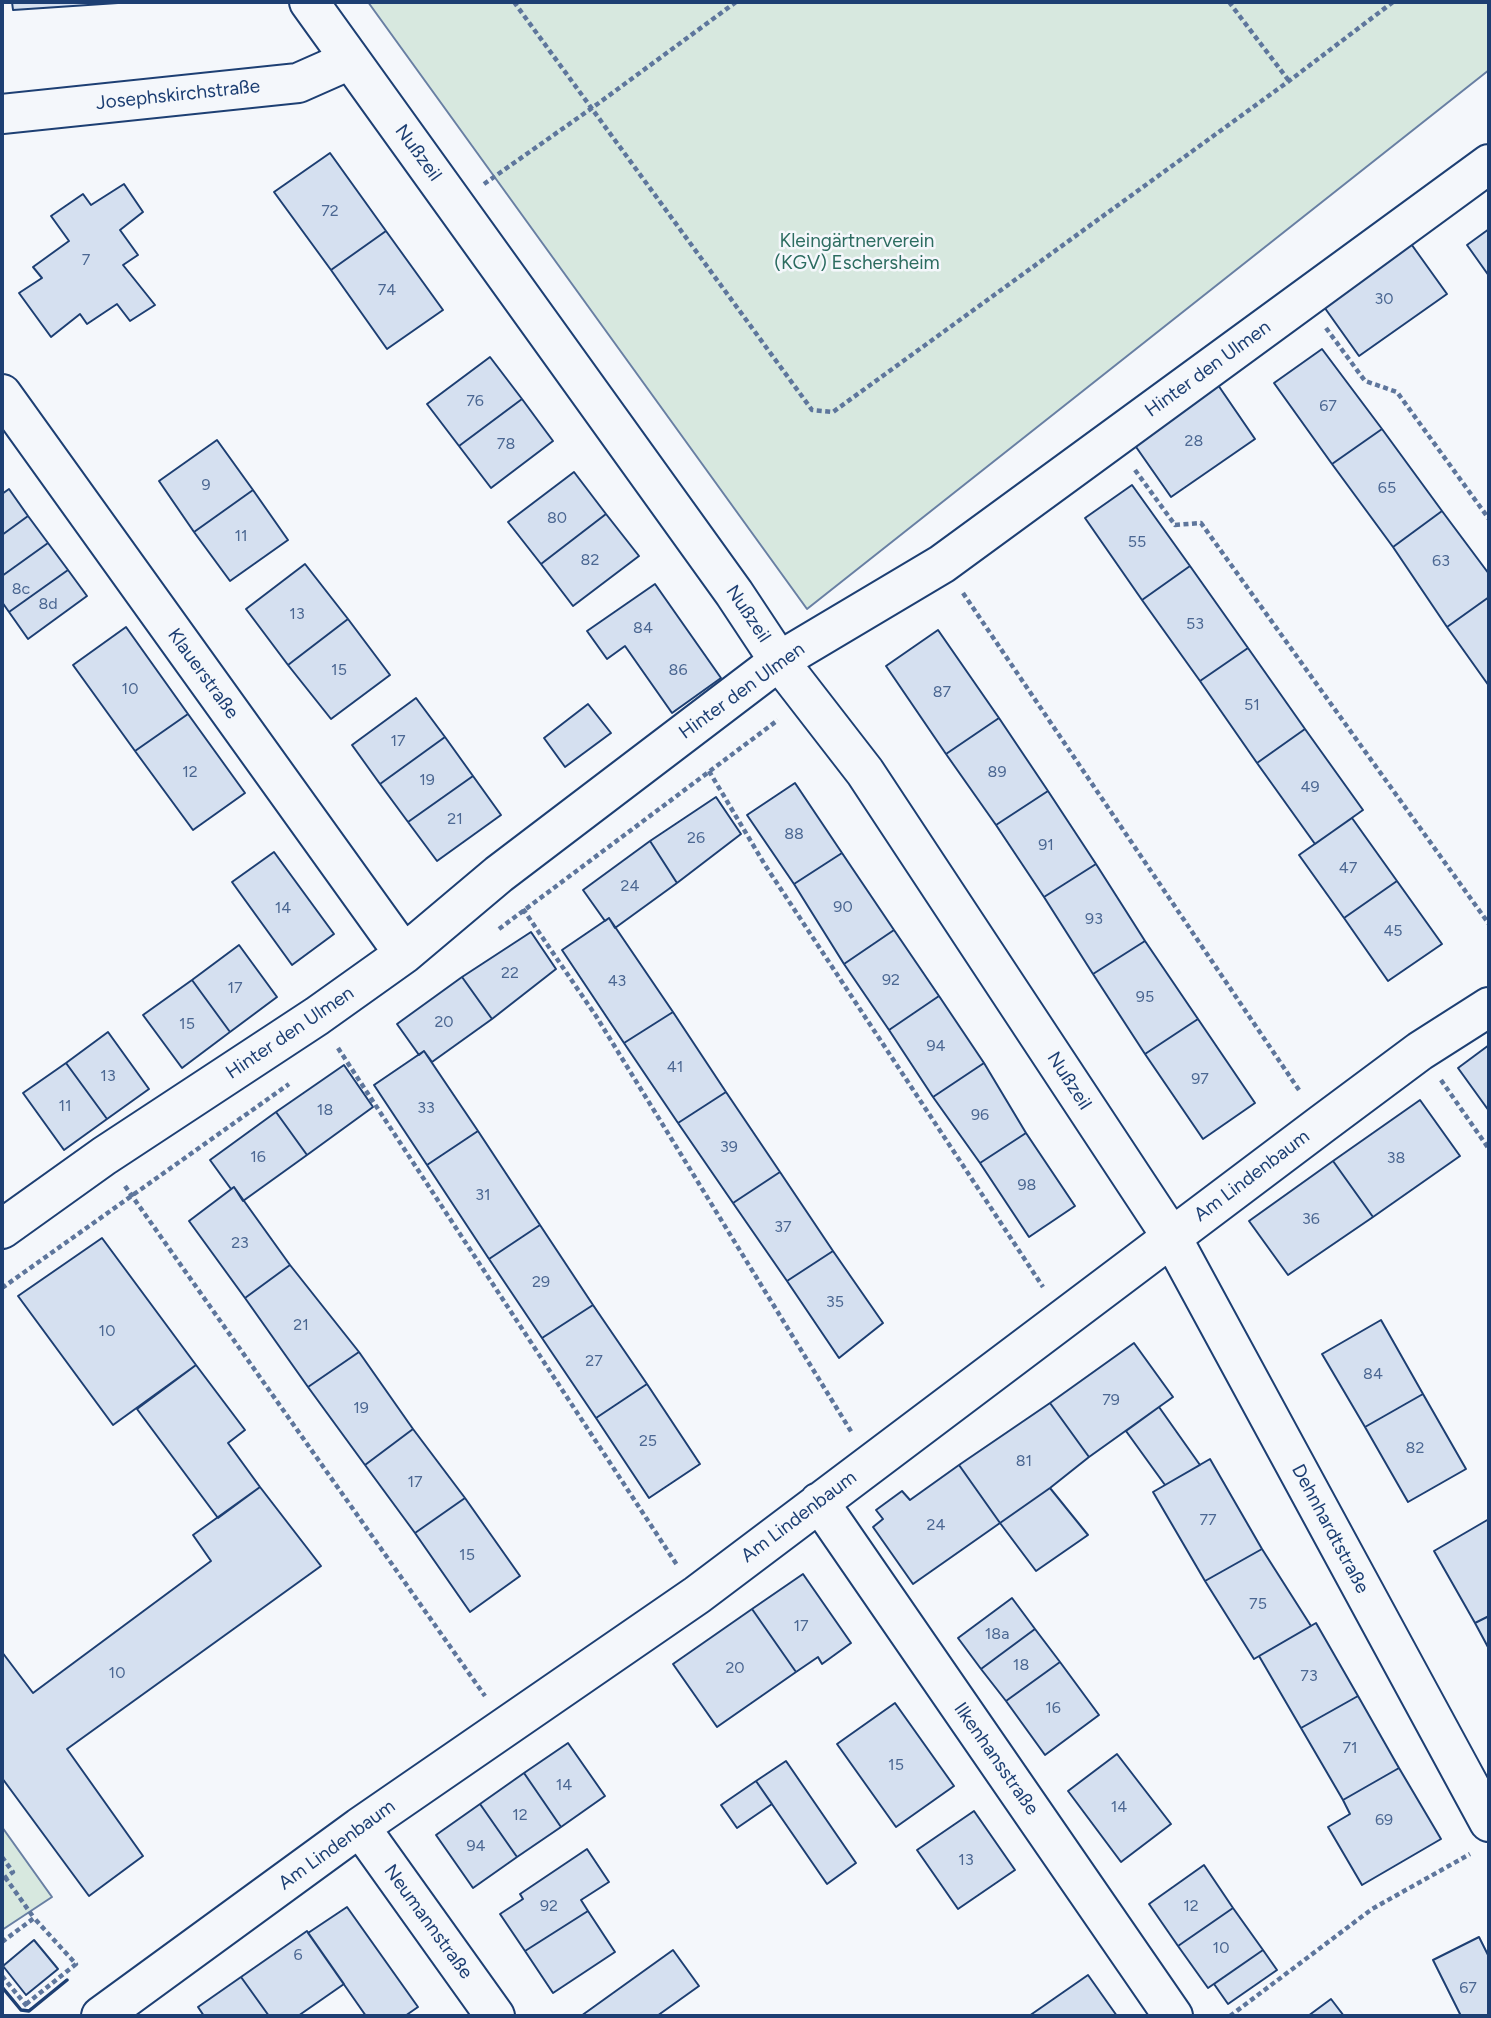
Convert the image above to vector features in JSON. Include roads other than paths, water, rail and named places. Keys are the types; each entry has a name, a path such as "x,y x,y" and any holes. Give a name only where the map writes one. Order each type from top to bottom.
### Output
{"street":[{"name":"Nußzeil","path":"309,2 734,593 779,661 865,772 1171,1236"},
{"name":"Josephskirchstraße","path":"2,114 298,82 350,60"},
{"name":"Hinter den Ulmen","path":"2,1229 104,1156 317,1016 404,954 499,874 779,661 942,564 1489,164"},
{"name":"Klauerstraße","path":"2,394 404,954"},
{"name":"Am Lindenbaum","path":"100,2016 360,1827 697,1595 1171,1236 1420,1051 1489,1006"},
{"name":"Dehnhardtstraße","path":"1171,1236 1483,1836"},
{"name":"Ilkenhansstraße","path":"819,1502 1173,2016"},
{"name":"Neumannstraße","path":"360,1827 495,2016"}],"park label":[{"name":"Kleingärtnerverein (KGV) Eschersheim","path":"857,252"}]}
